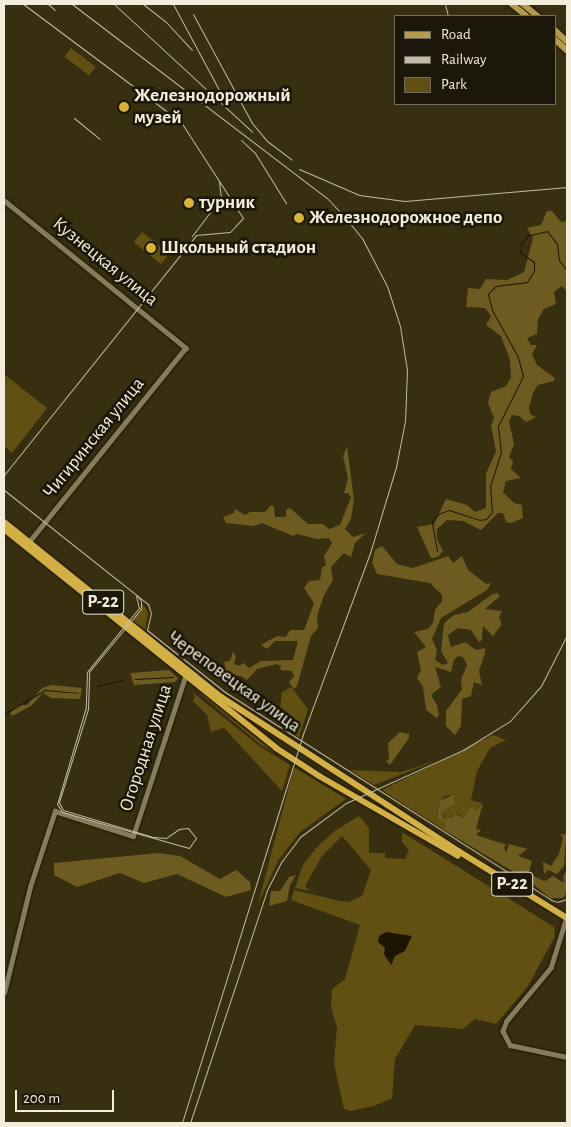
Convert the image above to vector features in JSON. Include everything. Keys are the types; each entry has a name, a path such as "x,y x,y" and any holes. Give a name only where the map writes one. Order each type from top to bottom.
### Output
{"highway":[{"name":"Череповецкая улица","path":"4,522 27,545"},
{"name":"Череповецкая улица","path":"4,530 27,545 273,746 319,776 457,853"},
{"name":"Череповецкая улица","path":"186,673 457,853"},
{"path":"273,746 277,737 287,740"},
{"name":"Р-22","path":"457,853 567,919"}],"main road":[{"path":"512,4 526,15"},
{"path":"523,4 537,15"},
{"path":"556,31 567,41"},
{"path":"556,40 567,50"}],"street":[{"name":"Кузнецкая улица","path":"4,200 186,348"},
{"name":"Чигиринская улица","path":"27,545 186,348"},
{"name":"Огородная улица","path":"4,994 28,894 55,811 134,836 186,673"},
{"path":"567,919 551,968 507,1021 503,1031 510,1046 567,1056"}],"green space":[{"path":"71,48 96,67 89,75 64,57"},
{"name":"Школьный стадион","path":"142,232 169,254 161,264 134,242"},
{"path":"5,375 47,408 12,453 4,446"},
{"path":"143,604 148,613 145,630 133,621"},
{"path":"291,687 308,709 299,737 273,720 287,721 289,715 280,709 282,692"},
{"path":"192,692 259,746 290,765 282,791 224,728 211,732 207,715 193,701 195,697"},
{"path":"200,694 202,694 275,753 261,745"},
{"path":"493,735 506,740 490,748 477,771 471,800 482,803 476,810 468,810 463,818 457,813 446,819 442,813 451,807 454,794 445,796 440,801 437,815 445,823 444,830 382,790"},
{"path":"438,760 374,785 350,770 401,772"},
{"path":"294,767 346,799 300,832 279,859 258,904"},
{"path":"359,816 369,828 369,853 385,853 385,858 405,859 409,850 402,842 402,833 405,834 554,927 555,936 528,986 496,1024 475,1019 463,1029 415,1025 395,1059 392,1098 374,1106 350,1111 344,1109 334,1063 337,1028 331,1007 332,989 345,979 360,925 291,900 294,890 349,902 362,896 371,870 342,836 322,856 305,886 310,891 295,888 303,865 316,848 336,830"}],"shaded area":[{"path":"547,211 552,211 561,222 567,221 567,292 562,286 554,292 556,304 544,309 538,319 537,334 527,338 531,345 537,345 532,354 537,365 555,378 554,381 538,385 533,393 529,408 530,414 536,417 526,422 519,416 512,415 509,421 514,444 509,457 513,461 511,469 521,478 506,481 503,492 514,503 522,505 523,518 511,523 506,522 503,513 498,513 481,530 463,521 447,520 437,529 437,539 443,551 438,557 431,558 417,527 434,524 446,499 467,505 475,512 486,508 486,474 496,451 491,426 494,418 488,403 491,392 506,386 511,378 510,360 501,336 486,325 491,316 485,308 466,307 468,288 480,289 486,279 507,280 524,272 533,238 527,228 541,225"},
{"path":"347,446 354,500 351,519 345,529 353,537 366,533 355,543 351,557 344,553 331,567 333,580 324,595 317,616 318,628 311,636 297,686 294,689 289,682 294,676 292,671 280,670 281,666 277,664 257,669 247,680 241,676 229,676 222,681 226,672 224,662 230,661 233,652 236,656 234,664 238,666 244,663 249,668 261,661 293,660 298,641 275,641 267,649 261,645 277,636 286,637 290,630 304,630 314,603 304,588 309,581 320,580 322,567 326,566 324,556 332,543 329,538 317,539 297,534 293,536 262,523 253,526 226,523 223,517 234,513 235,509 245,515 250,512 265,512 271,505 274,507 275,517 286,517 286,510 290,508 308,524 323,524 329,529 340,525 351,497 348,493 344,493 348,478 343,456"},
{"path":"382,546 397,564 413,568 448,556 453,563 462,556 468,570 486,584 491,583 487,590 441,618 432,639 437,650 435,660 443,665 448,663 441,651 444,623 454,615 468,612 491,595 497,593 500,596 485,609 502,611 499,618 502,624 493,636 483,626 482,640 479,642 471,630 458,628 448,635 451,647 465,642 476,650 485,648 479,671 482,685 474,682 471,696 462,699 461,726 455,735 446,726 446,711 462,689 461,680 467,665 463,657 458,656 454,660 451,672 435,667 441,687 431,695 437,705 439,715 437,718 426,710 423,687 417,678 421,670 417,652 426,647 414,632 428,629 433,623 435,610 442,601 442,595 430,583 377,574 372,563 375,550"},
{"path":"169,670 178,678 175,682 134,685 130,673"},
{"path":"52,685 82,688 80,699 51,698 43,693 31,706 12,716 10,713 18,705 27,705 42,688"},
{"path":"400,732 409,734 409,738 390,765 386,761 389,759 388,743"},
{"path":"454,794 454,804 442,813 444,819 454,816 451,811 463,818 470,808 476,810 483,803 476,829 481,830 476,835 507,845 504,847 506,853 509,844 528,849 518,856 532,861 529,872 545,881 553,876 562,882 565,881 563,878 567,869 567,892 563,898 550,898 532,883 444,830 445,823 437,818 440,801"},
{"path":"567,827 564,866 557,874 548,870 544,874 543,862 551,866 559,854 563,838 560,834 565,835"},
{"path":"159,853 180,856 220,879 236,870 250,882 251,890 226,897 177,874 144,883 120,873 77,887 54,875 54,863"},
{"path":"296,875 290,885 287,901 269,906 271,891 280,891 289,877"},
{"path":"386,932 412,936 405,951 395,956 391,965 384,954 385,948 378,942 379,936"}],"waterway":[{"path":"437,551 432,522 438,514 449,510 479,520 486,519 492,512 490,486 501,452 498,426 523,376 518,357 492,310 488,294 496,286 527,282 534,271 534,262 521,253 519,247 527,236 547,231 557,244 559,260 567,271"},
{"path":"135,679 173,677"},
{"path":"97,686 123,680"},
{"path":"4,714 45,690 78,693"}],"tram line":[{"path":"4,475 196,235 230,232 243,218 181,122 23,4"},
{"path":"192,236 221,198 219,181"},
{"path":"4,490 148,604 151,613 147,630 225,692 551,900 557,902 567,899"},
{"path":"136,596 139,608 87,672 86,707 57,804 62,812 189,848 196,838 188,828 179,829 166,838 153,837 63,810 59,802 88,709 89,672 141,609 141,601 137,595"}],"railway":[{"path":"48,4 55,10"},
{"path":"72,4 327,198 344,216 362,238 387,286 400,326 407,370 405,421 396,467 370,553 304,731 182,1123"},
{"path":"114,4 252,132"},
{"path":"143,4 166,22 192,50"},
{"path":"173,4 226,103"},
{"path":"445,4 448,15"},
{"path":"193,14 252,123 267,141 292,160"},
{"path":"74,118 100,139"},
{"path":"241,140 255,153 286,203"},
{"path":"299,169 359,195 405,201 567,187"},
{"path":"190,1123 267,890 282,861 300,837 346,803 463,750 510,721 541,686 567,635"}],"place":[{"name":"Железнодорожный музей","path":"124,107"},
{"name":"турник","path":"189,203"},
{"name":"Железнодорожное депо","path":"299,218"},
{"name":"Школьный стадион","path":"151,248"}]}
